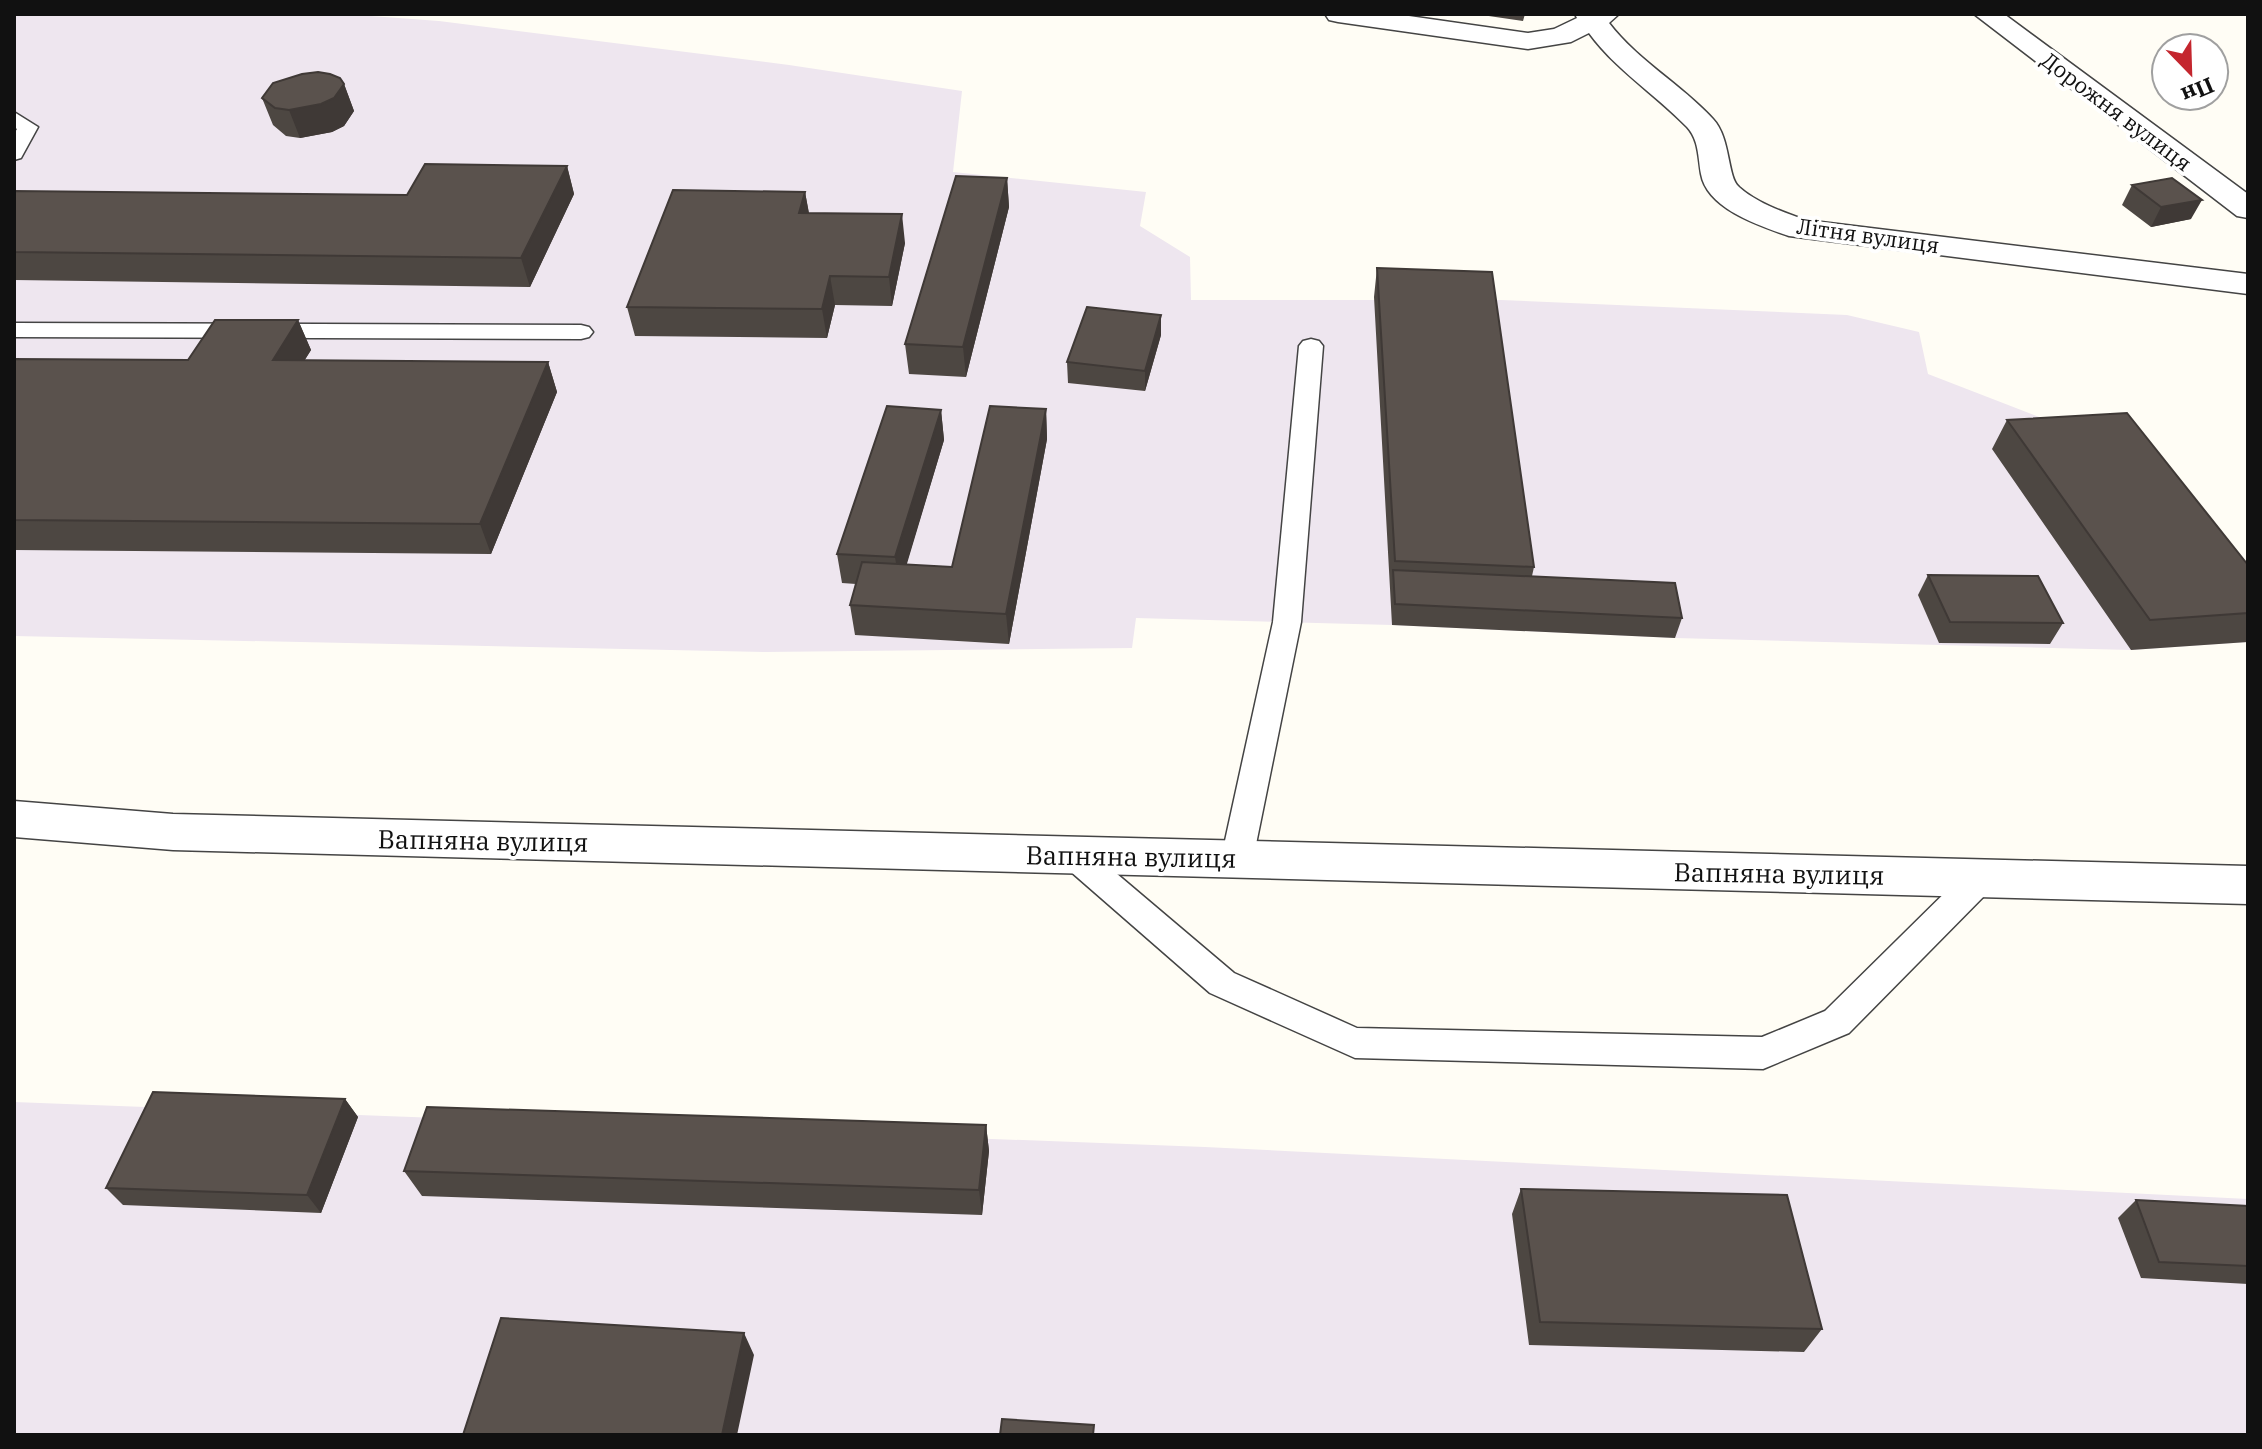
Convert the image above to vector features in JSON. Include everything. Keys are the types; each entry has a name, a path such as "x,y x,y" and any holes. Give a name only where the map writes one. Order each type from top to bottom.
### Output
{"street":[{"path":"1338,14 1528,41 1561,36 1595,16"},
{"name":"Дорожня вулиця","path":"1987,14 2248,209"},
{"name":"Літня вулиця","path":"1595,16 1614,48 1703,126 1714,150 1717,178 1727,193 1769,218 1800,229 2248,284"},
{"name":"Вапняна вулиця","path":"14,819 173,832 2248,885"}],"lane":[{"path":"14,118 28,127 14,154"},
{"path":"14,330 581,332"},
{"path":"1237,859 1287,622 1311,346"},
{"path":"1073,855 1222,983 1355,1043 1763,1053 1837,1022 1981,878"}],"shaded area":[{"path":"14,14 344,14 439,21 789,65 962,91 953,172 1146,192 1140,226 1190,257 1191,300 1501,300 1847,315 1919,332 1928,374 2052,422 2248,578 2248,642 2131,650 1675,638 1392,625 1136,618 1132,648 765,652 14,636"},
{"path":"14,1102 1205,1147 2248,1199 2248,1435 14,1435"}],"building":[{"path":"318,72 340,78 344,84 334,98 321,104 289,110 275,108 262,98 273,83"},
{"path":"425,164 567,166 521,258 14,252 14,191 407,195"},
{"path":"956,176 1007,178 963,347 905,344"},
{"path":"2172,178 2202,200 2161,207 2132,185"},
{"path":"673,190 805,192 799,213 902,214 889,277 830,276 822,309 627,307"},
{"path":"1377,268 1492,272 1534,567 1395,561"},
{"path":"1087,307 1161,315 1145,371 1067,362"},
{"path":"215,320 298,320 273,360 548,362 480,524 14,520 14,359 188,360"},
{"path":"887,406 941,410 895,557 837,554"},
{"path":"990,406 1046,409 1006,614 850,605 862,562 952,567"},
{"path":"2127,413 2248,565 2248,613 2150,620 2007,420"},
{"path":"1393,570 1675,583 1682,618 1395,604"},
{"path":"1928,575 2038,576 2063,623 1950,622"},
{"path":"153,1092 345,1099 307,1195 106,1188"},
{"path":"427,1107 986,1125 979,1190 404,1171"},
{"path":"1521,1189 1787,1195 1822,1329 1540,1322"},
{"path":"2136,1200 2248,1206 2248,1266 2159,1262"},
{"path":"501,1318 744,1333 722,1435 463,1435"},
{"path":"1002,1419 1094,1425 1093,1435 1000,1435"}]}
